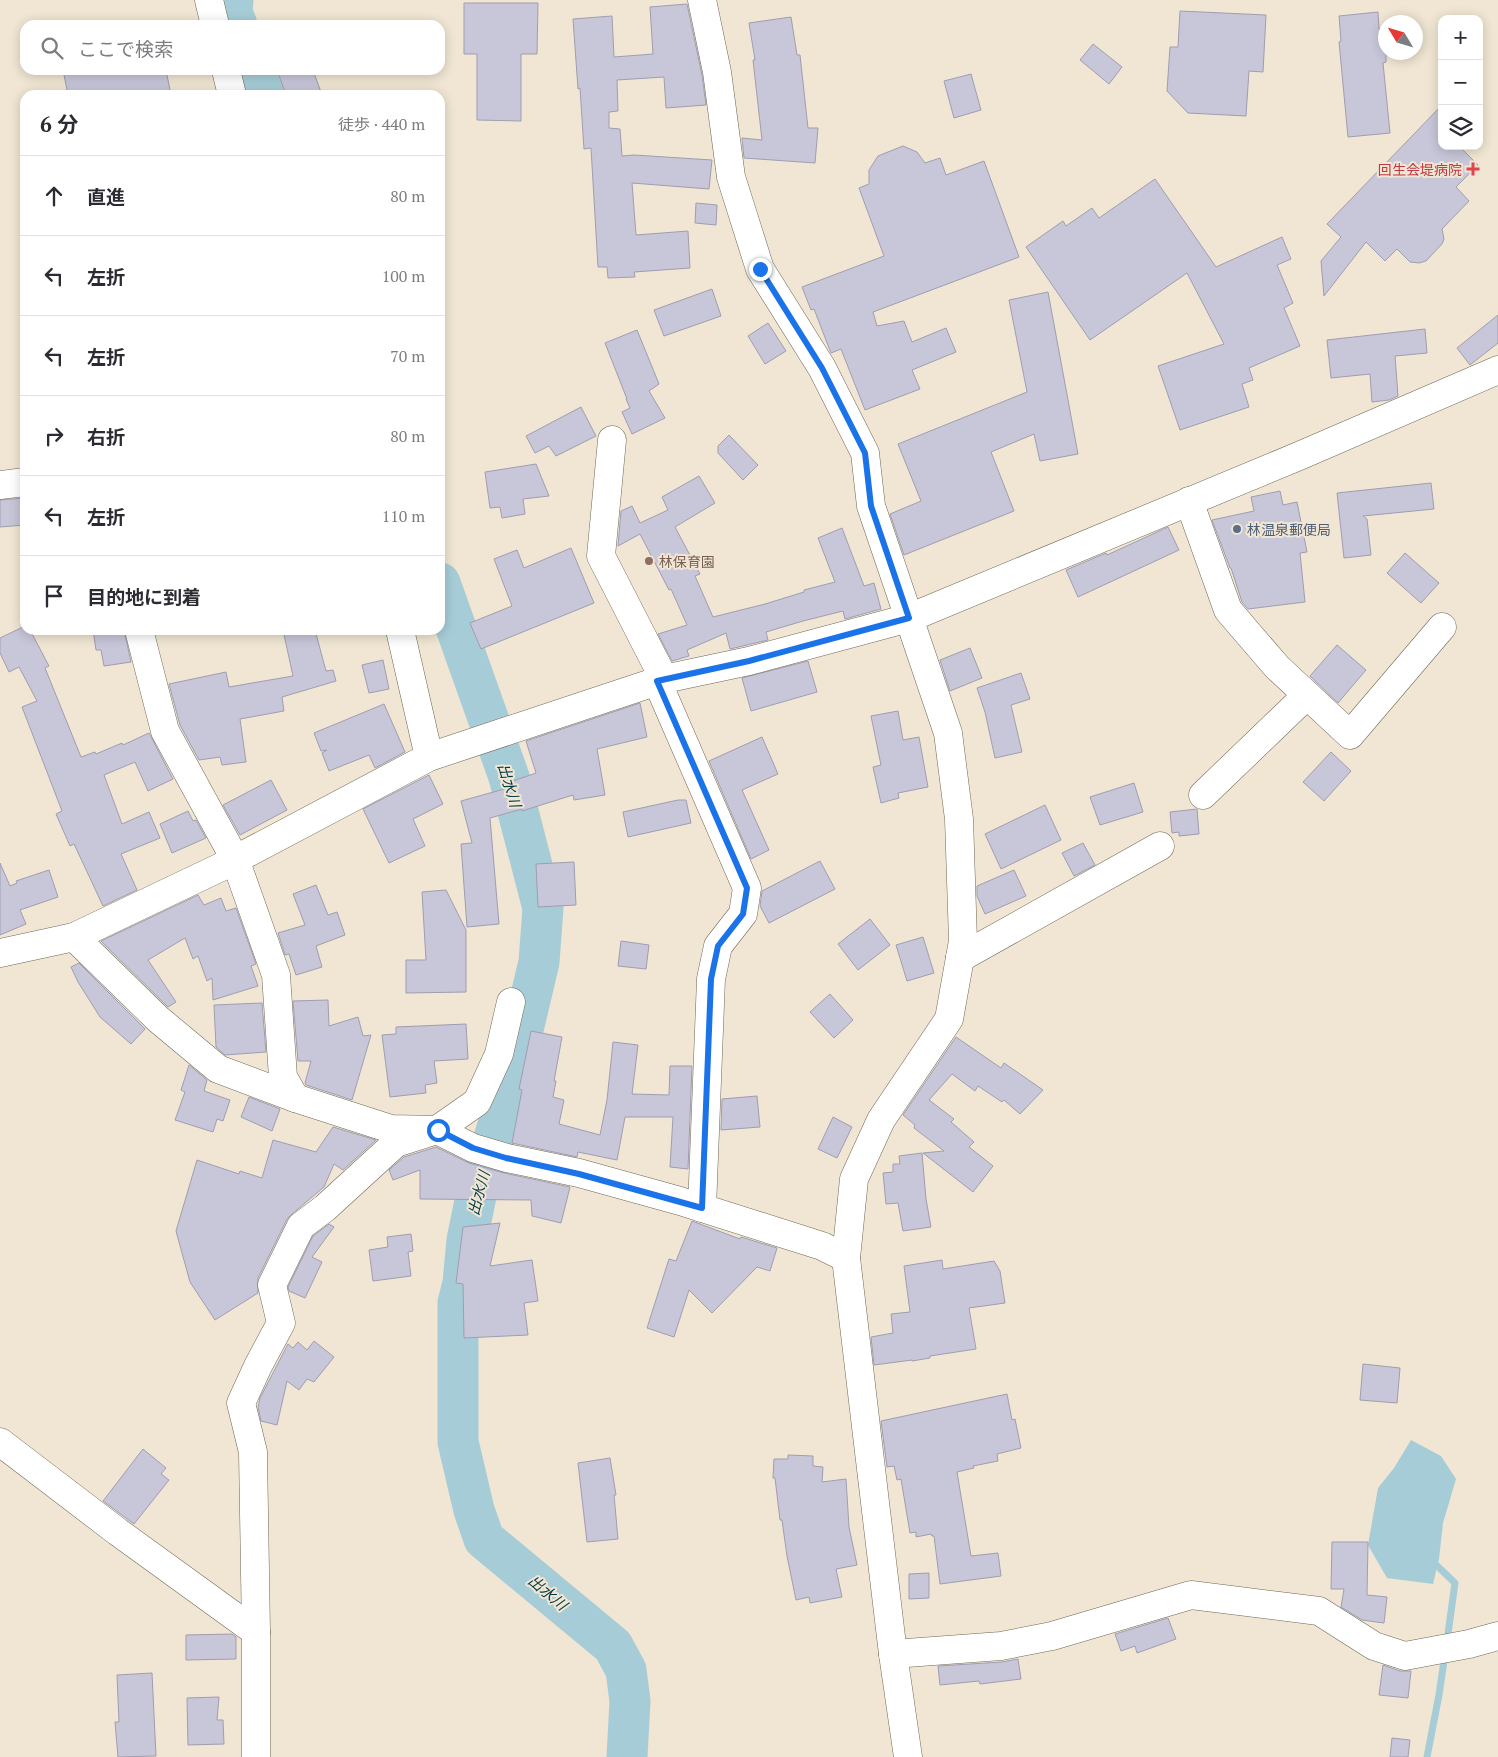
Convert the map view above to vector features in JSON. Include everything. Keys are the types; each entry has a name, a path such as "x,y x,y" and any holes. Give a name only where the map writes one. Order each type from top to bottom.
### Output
{"street":[{"path":"209,0 214,20"},
{"path":"702,0 717,72 730,177 760,269 822,368 865,453 871,506 948,733 960,819 963,941 949,1019 881,1120 854,1179 846,1258 893,1654 908,1757"},
{"path":"227,75 231,90"},
{"path":"0,953 74,937 235,860 429,757 660,680 749,661 909,618 1189,502 1498,370"},
{"path":"612,440 601,556 660,680 747,888 743,914 718,946 711,979 702,1208"},
{"path":"0,485 20,483"},
{"path":"1189,502 1228,610 1277,667 1350,735 1442,627"},
{"path":"140,635 165,731 235,860 276,975 284,1077 295,1098"},
{"path":"401,635 429,757"},
{"path":"1203,795 1307,695"},
{"path":"960,958 1160,846"},
{"path":"74,937 158,1019 218,1069 295,1098 391,1129 438,1130 473,1148 506,1158 588,1176 702,1208 822,1246 846,1258"},
{"path":"256,1757 253,1452 241,1403 281,1323 272,1285 300,1226 325,1208 396,1143 438,1130 477,1102 498,1054 511,1002"},
{"path":"0,1442 118,1532 256,1632"},
{"path":"893,1654 1001,1646 1052,1636 1191,1595 1319,1611 1374,1646 1405,1656 1469,1644 1498,1636"}],"water":[{"path":"1411,1440 1441,1456 1456,1479 1443,1523 1439,1559 1433,1584 1387,1578 1368,1545 1378,1488 1394,1468"}],"building":[{"path":"464,3 538,3 537,54 521,54 521,121 477,120 477,54 464,54"},
{"path":"687,4 702,75 706,105 666,108 664,77 617,80 618,111 609,112 609,128 620,129 622,156 634,155 712,160 709,189 632,183 636,235 688,231 690,268 634,272 635,277 608,278 607,267 598,267 591,148 584,149 573,19 612,16 614,57 653,54 650,7"},
{"path":"1180,11 1266,15 1263,72 1249,71 1246,116 1188,113 1167,91 1170,47 1178,47"},
{"path":"1378,12 1378,60 1386,60 1383,63 1390,133 1348,137 1339,42 1341,41 1339,16"},
{"path":"791,17 797,55 800,55 808,128 818,128 815,163 744,158 742,138 762,140 753,60 755,60 749,23"},
{"path":"1093,44 1122,67 1109,84 1080,60"},
{"path":"971,74 981,110 954,118 944,81"},
{"path":"64,75 167,75 170,90 67,90"},
{"path":"279,75 315,75 320,90 284,90"},
{"path":"1438,109 1438,150 1463,150 1478,165 1456,187 1469,201 1442,229 1444,239 1442,244 1426,261 1419,263 1410,262 1397,249 1385,261 1366,242 1324,296 1321,261 1341,237 1327,224"},
{"path":"903,146 917,152 925,163 940,158 946,175 984,161 1019,257 873,312 877,326 904,321 912,342 946,328 956,352 912,370 920,389 865,410 841,349 831,353 814,309 811,310 802,287 884,256 859,188 869,184 869,170 878,156"},
{"path":"1155,179 1216,267 1282,237 1291,259 1277,265 1293,303 1284,308 1300,346 1249,368 1253,380 1242,384 1249,407 1180,430 1158,366 1224,344 1187,273 1090,340 1026,247 1063,221 1066,226 1092,208 1099,218"},
{"path":"696,203 717,205 716,225 695,223"},
{"path":"712,289 721,316 664,336 654,310"},
{"path":"1048,292 1078,454 1040,461 1034,434 991,452 1014,511 904,555 890,514 921,501 898,444 1027,392 1009,300"},
{"path":"1498,315 1498,343 1470,365 1457,348"},
{"path":"768,323 786,351 765,364 748,336"},
{"path":"1425,329 1427,353 1395,356 1398,396 1389,400 1372,402 1370,374 1331,378 1327,340"},
{"path":"637,330 659,384 649,391 665,418 632,434 622,412 630,408 605,343"},
{"path":"581,407 596,436 556,456 549,446 535,453 526,436"},
{"path":"729,435 758,465 743,480 718,453 718,446"},
{"path":"536,464 549,496 523,499 525,514 502,518 500,507 490,508 485,472"},
{"path":"699,476 715,503 675,527 700,574 695,576 713,617 765,604 804,592 804,590 835,582 818,538 842,528 864,586 874,583 881,609 845,619 843,611 803,621 766,632 768,640 730,649 726,633 687,650 689,656 672,661 658,634 687,625 671,589 669,590 640,534 618,546 621,511 632,506 640,523 668,510 662,497"},
{"path":"1431,483 1434,509 1363,516 1367,519 1371,555 1344,558 1337,493"},
{"path":"1280,491 1283,505 1297,502 1307,552 1300,553 1305,602 1248,609 1242,602 1212,520 1254,511 1251,497"},
{"path":"20,498 20,525 0,527 0,500"},
{"path":"1168,527 1179,550 1078,597 1066,570 1106,553 1107,555"},
{"path":"571,548 594,603 481,649 470,623 512,606 494,559 517,550 524,568"},
{"path":"1405,553 1439,583 1421,603 1387,573"},
{"path":"20,628 20,635 33,635 49,666 45,668 81,757 95,752 96,754 122,743 123,745 149,733 173,779 148,791 135,762 104,775 122,824 149,812 160,838 121,854 137,890 103,906 74,844 70,846 56,814 62,811 22,707 37,701 19,667 9,672 0,653 0,638"},
{"path":"94,635 125,635 131,662 104,666 101,650 96,650"},
{"path":"284,635 316,635 326,671 333,670 336,681 282,697 284,711 240,719 246,762 222,765 220,757 199,760 180,725 169,684 226,672 229,687 293,676"},
{"path":"1337,645 1366,670 1338,703 1310,676"},
{"path":"970,648 982,678 950,691 940,660"},
{"path":"383,660 389,689 369,693 362,665"},
{"path":"808,661 817,692 751,711 742,678"},
{"path":"1021,673 1030,699 1011,705 1022,752 995,758 985,712 977,688"},
{"path":"640,703 647,737 597,749 605,795 574,800 573,795 522,811 522,809 490,818 499,924 467,927 461,844 472,843 461,801 515,786 513,781 536,773 526,741"},
{"path":"384,704 405,752 375,768 369,755 329,771 322,753 327,750 321,751 314,733"},
{"path":"898,711 903,740 919,737 928,787 898,793 899,798 881,803 873,767 881,765 871,716"},
{"path":"762,737 778,774 742,790 769,850 751,859 709,761"},
{"path":"1331,752 1351,771 1324,801 1303,782"},
{"path":"429,775 443,804 413,819 425,846 389,863 363,809"},
{"path":"271,780 287,810 240,835 223,805"},
{"path":"1134,783 1143,812 1100,825 1090,797"},
{"path":"686,800 691,823 628,837 623,812"},
{"path":"1045,805 1061,840 1001,869 985,834"},
{"path":"1197,809 1199,834 1179,836 1179,832 1172,833 1170,812"},
{"path":"188,811 193,821 196,820 206,838 172,853 160,824"},
{"path":"1083,843 1095,865 1074,876 1062,853"},
{"path":"820,861 835,889 769,923 760,906 762,891"},
{"path":"574,862 576,905 538,907 536,864"},
{"path":"0,863 10,886 17,883 16,881 49,870 58,897 20,910 26,924 0,935"},
{"path":"1014,870 1026,896 985,914 977,896 977,886"},
{"path":"316,885 328,915 337,912 345,935 316,946 322,967 296,975 289,954 285,955 278,933 305,925 293,894"},
{"path":"446,890 466,930 466,992 406,993 406,960 426,960 422,892"},
{"path":"198,895 204,905 221,898 226,911 236,908 256,964 251,966 258,986 213,1000 212,978 207,981 198,956 193,959 185,938 148,960 176,1002 168,1007 101,941"},
{"path":"870,919 890,945 858,970 838,944"},
{"path":"923,937 934,973 907,981 896,945"},
{"path":"621,941 649,945 646,969 618,966"},
{"path":"79,963 145,1029 131,1044 100,1017 71,967"},
{"path":"830,994 853,1020 834,1038 810,1012"},
{"path":"328,1000 329,1026 358,1017 363,1036 371,1035 352,1100 306,1085 311,1061 298,1061 293,1001"},
{"path":"262,1003 266,1052 225,1055 216,1047 214,1005"},
{"path":"466,1024 468,1059 434,1061 437,1083 425,1085 426,1093 390,1097 382,1035 396,1034 396,1027"},
{"path":"531,1031 562,1037 553,1097 564,1100 559,1124 600,1135 607,1100 613,1042 638,1045 632,1094 669,1095 670,1066 692,1066 688,1169 670,1167 673,1117 625,1117 617,1160 578,1152 577,1157 512,1143 522,1090 519,1089"},
{"path":"956,1037 1001,1068 1004,1063 1043,1090 1020,1114 1004,1100 1002,1102 978,1086 975,1091 952,1074 929,1100 954,1119 951,1122 974,1142 969,1147 993,1166 973,1192 923,1153 944,1151 914,1128 915,1125 903,1115"},
{"path":"189,1065 207,1080 204,1091 230,1100 223,1121 217,1119 213,1132 175,1120 185,1092 181,1090"},
{"path":"757,1096 760,1127 721,1130 722,1099"},
{"path":"249,1097 280,1109 272,1131 241,1117"},
{"path":"833,1117 852,1127 837,1158 818,1149"},
{"path":"333,1127 376,1140 343,1170 334,1164 324,1187 287,1219 258,1278 258,1293 215,1320 190,1282 176,1231 197,1160 239,1174 240,1171 262,1178 273,1140 316,1152"},
{"path":"436,1147 469,1163 504,1173 570,1187 561,1223 532,1216 531,1200 420,1199 420,1170 393,1180 389,1170 404,1157"},
{"path":"922,1153 926,1199 931,1227 903,1231 898,1203 886,1204 883,1173 893,1172 893,1164 900,1164 899,1156"},
{"path":"692,1221 740,1239 741,1237 777,1248 770,1271 757,1267 712,1313 689,1290 674,1337 647,1328 669,1259 676,1261"},
{"path":"500,1223 490,1266 532,1260 538,1301 524,1303 528,1335 464,1338 463,1284 456,1283 463,1227"},
{"path":"329,1224 334,1227 312,1257 322,1262 305,1298 289,1291 288,1287 313,1236"},
{"path":"411,1234 413,1251 408,1252 411,1276 373,1281 369,1250 388,1247 387,1237"},
{"path":"942,1260 943,1269 994,1261 1000,1271 1005,1303 969,1308 976,1349 930,1356 930,1358 912,1361 874,1365 871,1337 893,1333 891,1314 910,1312 904,1266"},
{"path":"314,1341 334,1357 314,1382 307,1379 299,1390 287,1381 277,1425 261,1421 258,1407 260,1398 288,1344 293,1348 298,1342 307,1350"},
{"path":"1363,1364 1400,1368 1397,1403 1360,1400"},
{"path":"1007,1394 1012,1420 1015,1419 1021,1448 997,1454 998,1461 973,1466 974,1468 957,1472 971,1556 998,1553 1001,1576 940,1584 934,1536 931,1534 916,1537 916,1532 910,1533 901,1479 897,1480 894,1466 887,1467 881,1421"},
{"path":"143,1449 166,1468 161,1474 169,1480 134,1524 103,1501"},
{"path":"788,1455 813,1456 813,1466 823,1467 822,1482 846,1479 849,1527 857,1565 836,1569 842,1597 810,1603 809,1597 796,1600 782,1520 780,1520 775,1478 773,1478 774,1459 788,1459"},
{"path":"610,1458 616,1495 614,1495 618,1539 587,1542 578,1463"},
{"path":"1332,1542 1368,1542 1367,1595 1387,1597 1384,1623 1362,1620 1341,1607 1344,1589 1331,1589"},
{"path":"929,1573 929,1598 909,1599 909,1574"},
{"path":"1168,1618 1176,1639 1137,1653 1135,1646 1121,1651 1115,1634"},
{"path":"232,1634 236,1637 236,1659 186,1660 186,1635"},
{"path":"1018,1659 1021,1679 980,1684 979,1681 940,1685 938,1666 1002,1662"},
{"path":"1383,1665 1400,1671 1411,1671 1408,1698 1379,1695"},
{"path":"152,1673 156,1756 118,1757 115,1722 119,1722 117,1675"},
{"path":"219,1697 217,1720 223,1720 224,1744 188,1745 187,1698"},
{"path":"1392,1738 1410,1740 1408,1757 1390,1757"}],"waterway":[{"name":"出水川","path":"233,0 232,12 235,20"},
{"name":"出水川","path":"256,75 262,90"},
{"name":"出水川","path":"445,597 509,777 543,908 539,962 508,1093 476,1196 467,1240 463,1283 458,1303 458,1442 474,1510 484,1539 613,1646 626,1670 630,1701 627,1757"},
{"path":"1431,1560 1455,1583 1447,1641"},
{"path":"1427,1757 1445,1654"}],"place":[{"name":"回生会堤病院","path":"1473,169"},
{"name":"林温泉郵便局","path":"1237,529"},
{"name":"林保育園","path":"649,561"}],"route":[{"path":"438,1130 473,1148 506,1158 579,1174 702,1208 711,979 718,946 743,914 747,888 657,681 749,661 909,618 871,506 865,453 822,368 760,269"}]}
